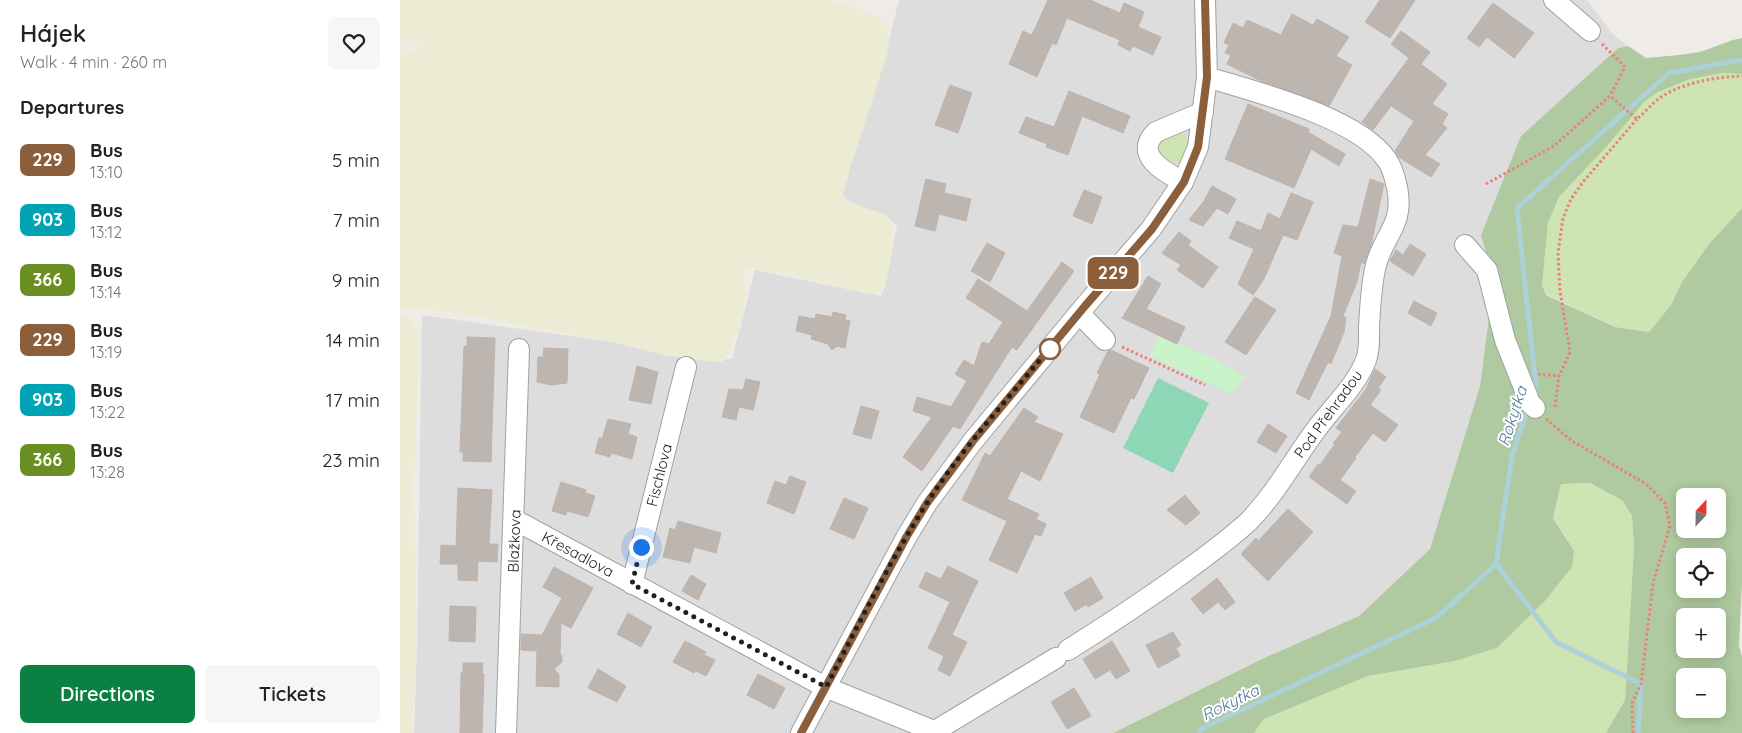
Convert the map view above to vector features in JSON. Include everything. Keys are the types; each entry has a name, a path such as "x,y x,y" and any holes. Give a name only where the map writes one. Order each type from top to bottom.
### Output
{"street":[{"path":"801,733 907,536 927,503 973,441 1079,313 1152,229 1184,182 1198,147 1207,77 1205,0"},
{"path":"1554,0 1590,31"},
{"name":"Pod Přehradou","path":"937,732 1062,654 1209,555 1249,521 1315,430 1350,388 1366,361 1370,347 1370,312 1375,268 1397,222 1399,212 1400,202 1396,180 1387,160 1372,144 1324,116 1293,104 1207,77"},
{"path":"1184,182 1160,170 1152,161 1148,145 1150,137 1156,132 1202,112"},
{"path":"1465,246 1487,270 1505,340 1530,403 1534,408"},
{"path":"1079,313 1105,340"},
{"name":"Blažkova","path":"506,733 515,520 519,348"},
{"name":"Fischlova","path":"632,584 686,367"},
{"name":"Křesadlova","path":"515,520 826,687 937,732"}],"path":[{"path":"1486,184 1554,146 1610,96 1624,67 1590,31"},
{"path":"1633,733 1632,703 1641,684 1653,583 1670,526 1665,503 1646,484 1572,440 1552,425 1559,376 1570,352 1560,292 1559,263 1563,218 1571,199 1583,182 1637,119 1658,99 1692,83 1726,76 1742,76"},
{"path":"1610,96 1637,119"},
{"path":"1105,340 1204,385"},
{"path":"1545,376 1559,376"}],"shaded area":[{"path":"899,0 1587,0 1612,33 1628,46 1618,48 1521,136 1494,279 1480,386 1430,549 1359,616 1262,659 1113,733 414,733 422,315 612,342 665,355 715,362 732,359 755,270 881,296 885,286 897,226 884,214 866,209 848,200 843,195 887,54"}],"green space":[{"path":"400,0 827,0 876,16 883,21 888,30 887,54 843,195 846,201 884,214 891,220 892,251 882,292 865,293 785,274 743,268 746,293 742,318 728,354 723,361 715,362 665,355 612,342 462,314 426,309 400,309 400,49 416,52 419,43 400,40"},
{"path":"1742,38 1742,74 1723,73 1690,79 1656,93 1644,102 1608,145 1559,197 1548,223 1542,285 1546,295 1615,327 1649,332 1671,305 1682,282 1709,244 1742,208 1742,582 1739,646 1742,657 1742,733 1606,733 1625,700 1634,547 1632,516 1623,501 1590,483 1561,484 1553,518 1574,551 1572,567 1545,601 1497,648 1455,661 1368,676 1264,719 1254,733 1113,733 1262,659 1359,616 1430,549 1480,386 1494,279 1481,235 1521,136 1618,48 1628,46 1646,58 1700,52"},
{"path":"1723,73 1742,74 1742,208 1709,244 1682,282 1671,305 1649,332 1615,327 1546,294 1542,285 1548,223 1559,197 1608,145 1644,102 1656,93 1689,79"},
{"path":"1180,131 1185,133 1189,143 1183,160 1168,164 1157,152 1158,144"},
{"path":"400,314 410,320 419,333 414,482 416,648 412,733 400,733"},
{"path":"1159,335 1216,360 1245,377 1232,394 1150,356"},
{"path":"1158,378 1209,403 1173,473 1123,448"},
{"path":"1590,483 1623,501 1632,516 1634,547 1625,700 1606,733 1254,733 1264,719 1368,676 1455,661 1497,648 1545,601 1572,567 1567,539 1553,518 1561,484"}],"building":[{"path":"1048,0 1090,0 1120,13 1124,3 1144,12 1138,27 1161,37 1153,55 1133,46 1130,51 1118,45 1120,40 1067,18 1056,45 1052,43 1037,77 1009,64 1023,31 1032,35"},
{"path":"1380,0 1415,0 1390,38 1365,22"},
{"path":"1493,3 1534,33 1514,58 1487,37 1479,47 1467,38"},
{"path":"1292,14 1313,25 1317,19 1349,37 1336,56 1352,65 1329,106 1261,81 1227,64 1231,55 1225,53 1229,45 1224,43 1233,23 1243,28 1247,20 1281,35"},
{"path":"1401,31 1430,52 1421,64 1447,84 1432,104 1448,114 1442,124 1447,128 1425,155 1440,164 1431,177 1400,158 1395,151 1414,121 1391,106 1373,130 1362,122 1409,58 1391,44"},
{"path":"950,85 972,93 958,133 935,125"},
{"path":"1069,91 1130,116 1123,133 1082,116 1068,155 1046,147 1047,144 1019,133 1026,117 1054,127"},
{"path":"1248,104 1309,129 1308,132 1345,154 1339,166 1311,149 1294,188 1225,159"},
{"path":"926,179 946,184 944,193 971,199 966,221 939,214 935,231 915,226"},
{"path":"1370,179 1384,184 1371,245 1364,264 1361,262 1357,282 1343,316 1346,318 1344,332 1331,364 1328,362 1309,400 1296,393 1331,316 1342,256 1334,253 1343,225 1358,227"},
{"path":"1212,186 1236,199 1228,214 1217,208 1203,226 1189,220 1204,201"},
{"path":"1084,190 1102,197 1092,224 1073,216"},
{"path":"1291,193 1313,202 1297,240 1283,235 1264,279 1253,295 1238,284 1254,249 1229,238 1237,221 1261,231 1268,213 1280,219"},
{"path":"1179,232 1191,241 1188,245 1218,267 1203,288 1177,270 1181,265 1162,253"},
{"path":"987,243 1005,253 990,282 971,271"},
{"path":"1410,244 1426,254 1413,276 1390,261 1396,250 1403,255"},
{"path":"1062,262 1074,271 1017,350 1012,347 960,429 953,426 922,471 903,457 932,417 913,411 917,397 951,407 967,381 955,374 964,360 974,366 982,342 989,344 1003,322 966,298 978,279 1027,311"},
{"path":"1148,276 1161,284 1146,309 1185,327 1177,344 1122,318"},
{"path":"1255,297 1276,310 1246,355 1225,342"},
{"path":"1414,301 1437,313 1431,326 1408,313"},
{"path":"833,312 846,315 845,320 850,321 845,348 837,346 832,350 828,344 811,339 812,335 796,331 799,316 815,319 816,314 832,317"},
{"path":"467,337 495,338 491,462 463,461 463,452 460,452 464,346 467,347"},
{"path":"544,348 568,349 567,383 551,385 537,382 538,357 543,357"},
{"path":"1111,350 1149,368 1134,399 1131,398 1114,433 1080,417 1100,374 1097,373 1108,351"},
{"path":"637,366 658,372 651,404 629,400"},
{"path":"1375,369 1386,377 1378,388 1381,390 1370,405 1398,425 1385,442 1373,433 1340,480 1356,491 1347,504 1309,477 1335,444 1333,443 1342,432 1336,428 1366,389"},
{"path":"746,379 760,382 753,410 739,407 736,420 722,417 729,389 743,390"},
{"path":"861,406 879,411 871,439 853,434"},
{"path":"1024,408 1038,417 1034,422 1063,434 1040,481 1021,471 1007,499 1039,514 1036,519 1046,524 1041,536 1035,534 1017,573 989,560 1007,521 962,500 985,453 990,456"},
{"path":"608,419 631,424 628,434 637,437 632,459 611,453 610,457 595,453 599,438 602,439"},
{"path":"1268,424 1287,436 1276,453 1257,442"},
{"path":"790,476 806,482 794,514 767,503 775,481 786,485"},
{"path":"561,482 586,490 585,493 595,496 588,517 567,511 566,515 552,511"},
{"path":"458,488 492,490 489,544 498,544 497,562 478,561 477,581 458,580 458,564 440,564 441,545 456,546"},
{"path":"1185,495 1200,513 1186,525 1167,510"},
{"path":"844,498 868,508 854,539 830,529"},
{"path":"1288,509 1313,532 1268,581 1241,554 1256,538 1258,541"},
{"path":"678,521 721,533 716,553 694,547 690,563 663,557 670,528 675,530"},
{"path":"948,566 978,581 952,635 967,642 950,676 938,670 944,656 928,648 950,602 919,587 926,572 941,579"},
{"path":"554,567 593,588 571,628 561,623 560,654 562,662 554,669 559,674 559,687 536,686 537,651 521,650 521,634 542,635 562,598 543,587"},
{"path":"691,575 706,584 698,600 682,591"},
{"path":"1091,577 1103,598 1088,607 1087,604 1075,611 1064,593"},
{"path":"1217,578 1235,602 1225,610 1218,602 1203,614 1191,599"},
{"path":"450,606 476,607 475,642 449,641"},
{"path":"628,613 652,627 641,647 617,634"},
{"path":"1173,632 1181,645 1176,648 1180,656 1158,668 1146,645"},
{"path":"685,641 706,652 704,655 715,660 706,676 696,671 694,673 673,662"},
{"path":"1112,641 1130,671 1116,679 1110,670 1095,679 1083,659"},
{"path":"463,663 483,663 482,733 460,733 461,673 463,673"},
{"path":"598,669 626,686 617,702 588,688"},
{"path":"758,674 785,688 774,709 747,695"},
{"path":"1074,688 1091,716 1067,729 1051,702"}],"waterway":[{"name":"Rokytka","path":"1533,393 1536,386 1517,208 1669,73 1742,60"},
{"name":"Rokytka","path":"1200,733 1201,729 1436,618 1496,564 1512,455 1528,408"},
{"path":"1496,564 1556,642 1641,684 1638,733"}],"bus line":[{"name":"229","path":"801,733 907,536 927,503 973,441 1085,306 1152,229 1184,182 1198,147 1207,77 1205,0"}],"route":[{"path":"641,547 632,584 826,687 907,536 927,503 973,441 1052,345 1050,349"}]}
